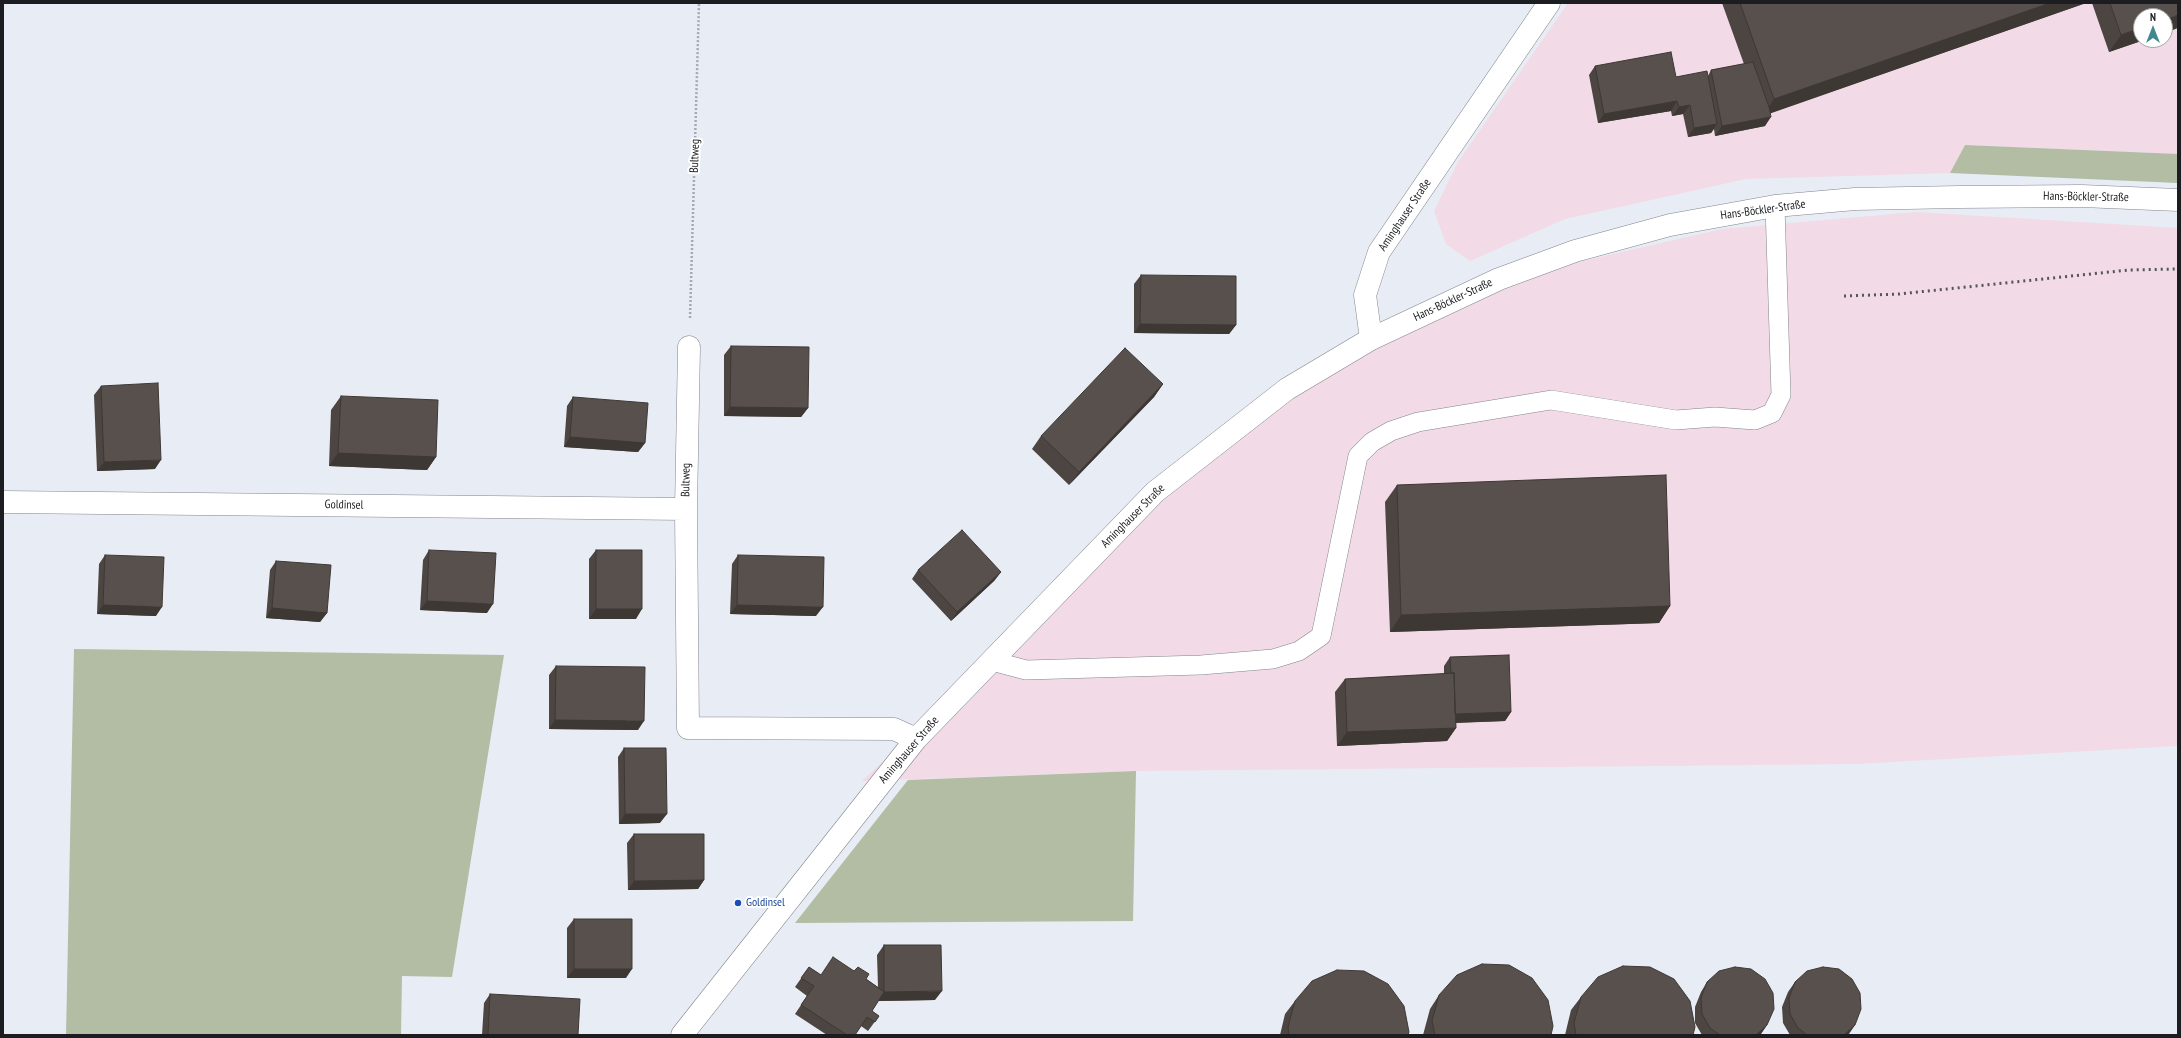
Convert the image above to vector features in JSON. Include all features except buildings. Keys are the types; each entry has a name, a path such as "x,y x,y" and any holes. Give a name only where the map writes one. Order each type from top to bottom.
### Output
{"street":[{"name":"Aminghauser Straße","path":"682,1035 916,739 1155,492 1287,389 1370,339 1365,295 1379,252 1549,3"},
{"name":"Hans-Böckler-Straße","path":"1370,339 1499,279 1575,251 1670,225 1775,206 1855,199 1951,197 2082,196 2178,200"},
{"name":"Bultweg","path":"689,347 686,509 688,728 894,729 916,739"},
{"name":"Goldinsel","path":"3,502 686,509"}],"lane":[{"path":"992,661 1026,670 1208,664 1273,659 1299,652 1321,636 1358,456 1372,442 1391,431 1418,422 1551,400 1676,420 1715,417 1755,420 1772,413 1781,395 1775,206"}],"path":[{"name":"Bultweg","path":"689,347 699,3"}],"shaded area":[{"path":"1568,3 2178,3 2178,154 1965,145 1950,173 1746,179 1565,219 1470,261 1446,244 1434,211 1458,162"},
{"path":"1916,212 2178,228 2178,746 1856,764 1136,771 862,781 1291,380 1456,290 1722,229"}],"green space":[{"path":"1965,145 2178,154 2178,183 1950,173"},
{"path":"74,649 504,655 452,977 402,976 401,1035 66,1035"},
{"path":"1136,771 1133,921 795,923 908,780"}],"railway":[{"path":"1844,296 1899,294 2129,270 2178,269"}],"place":[{"name":"Goldinsel","path":"738,903"}]}
